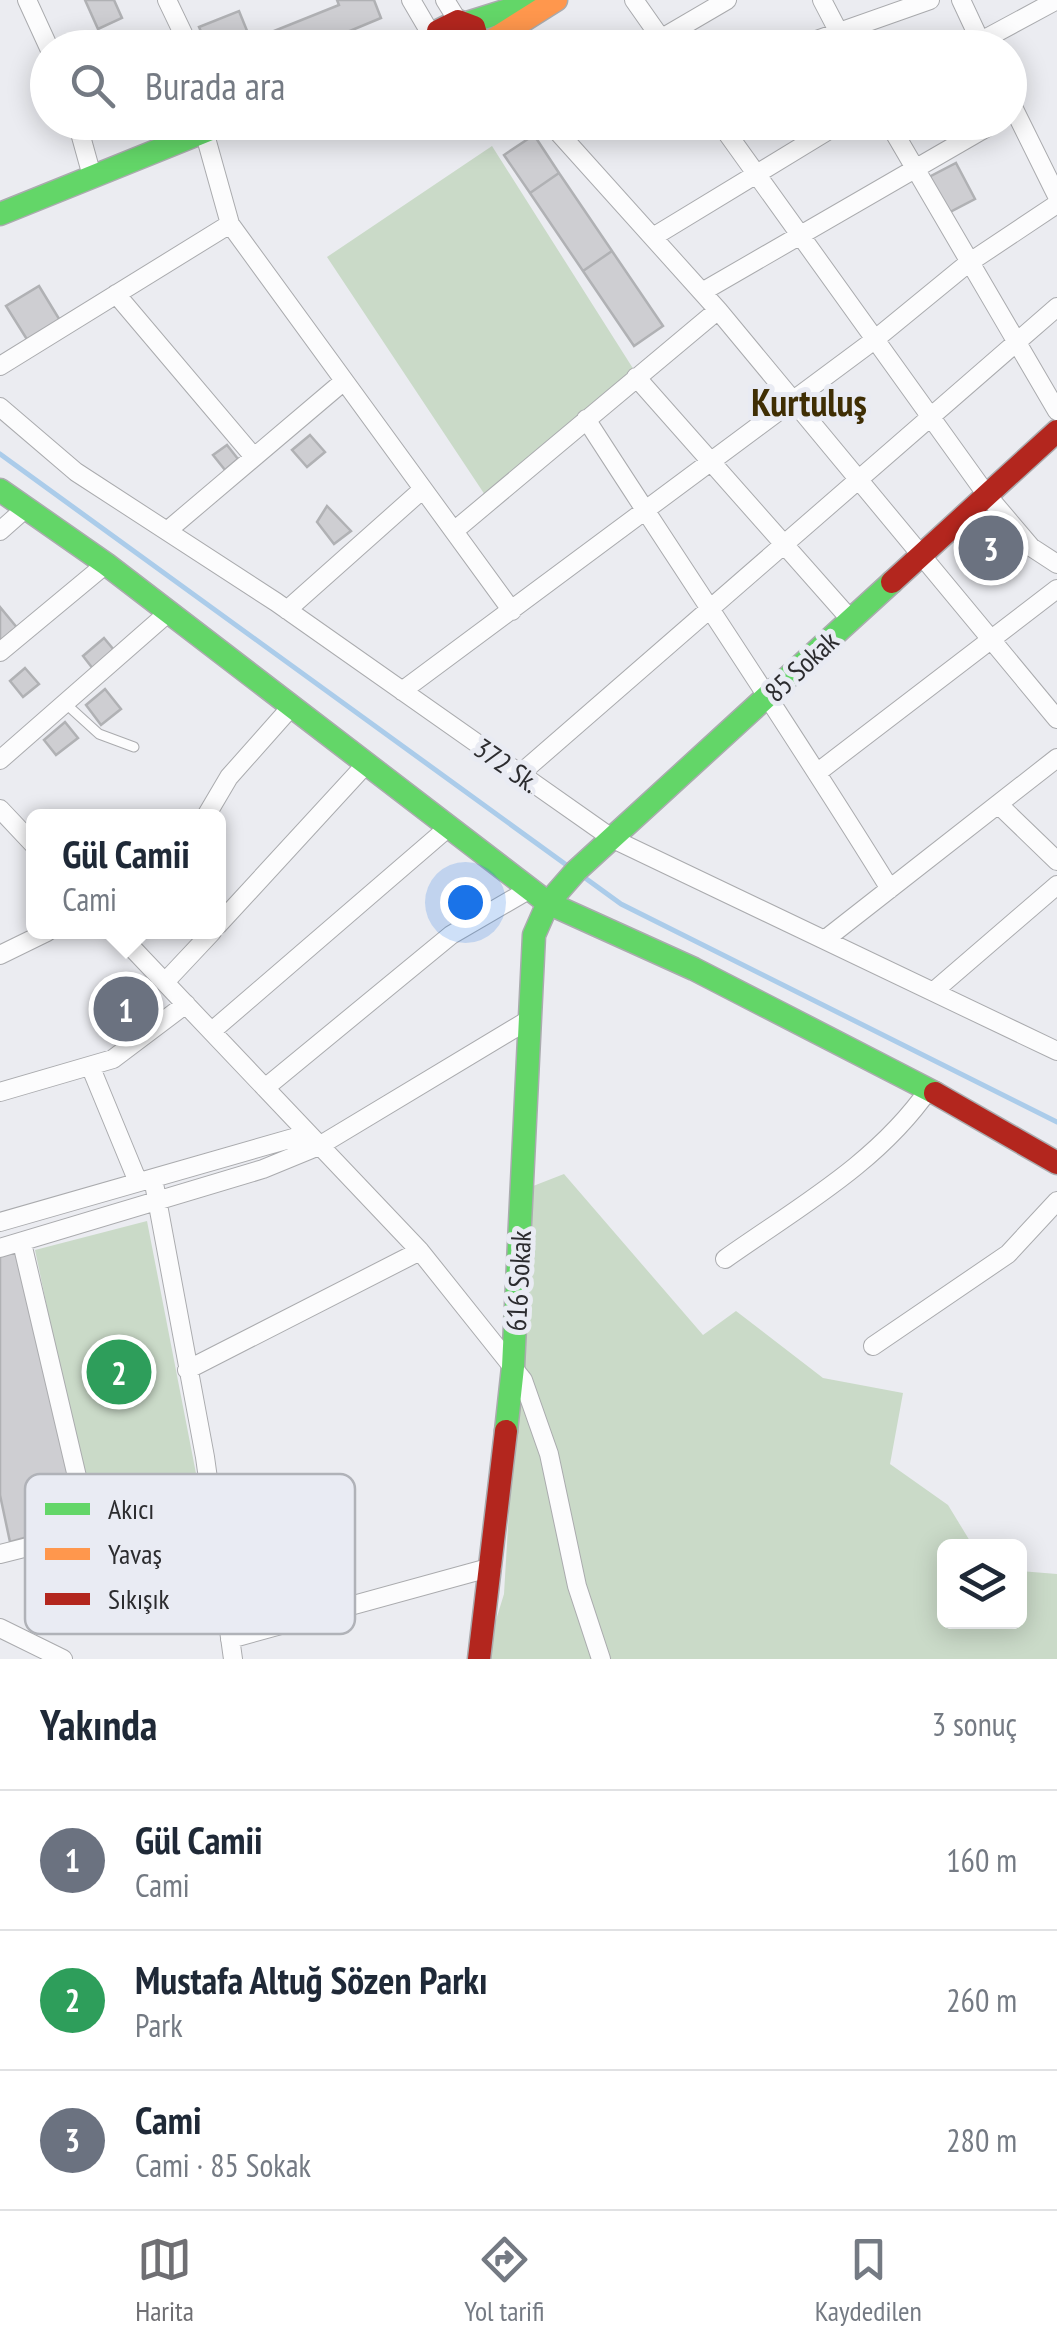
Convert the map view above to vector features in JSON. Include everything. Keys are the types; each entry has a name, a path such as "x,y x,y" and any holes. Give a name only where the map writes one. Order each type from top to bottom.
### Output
{"street":[{"path":"27,0 41,30"},
{"path":"167,0 181,30"},
{"path":"411,0 427,30"},
{"path":"445,0 473,30"},
{"path":"442,30 444,26 511,13 535,0"},
{"path":"508,30 556,0"},
{"path":"634,0 650,30"},
{"path":"680,30 727,0"},
{"path":"822,0 838,30"},
{"path":"863,30 930,0"},
{"path":"960,0 971,30"},
{"path":"1004,30 1057,0"},
{"path":"1027,139 1057,196"},
{"path":"82,140 92,176"},
{"path":"1,211 182,140"},
{"path":"207,140 230,224 512,611"},
{"path":"565,140 718,310 1057,719"},
{"path":"731,140 986,494 1031,547 1057,564"},
{"path":"653,237 812,140"},
{"path":"898,140 967,264 1057,411"},
{"path":"702,292 965,140"},
{"path":"402,691 873,341 967,264 1057,204"},
{"path":"0,366 230,224"},
{"path":"116,294 254,457"},
{"path":"520,774 1057,307"},
{"path":"454,530 718,310"},
{"path":"636,378 851,620"},
{"path":"167,531 344,381"},
{"name":"372 Sk.","path":"0,407 76,472 287,610 613,839 1049,1047"},
{"path":"586,419 708,609 770,694 890,889"},
{"name":"85 Sokak","path":"539,896 613,839 1057,431"},
{"path":"287,610 424,489"},
{"path":"0,490 170,612 539,896 694,969 929,1090 1057,1163"},
{"path":"0,531 26,508"},
{"path":"0,652 106,564"},
{"path":"818,772 1057,589"},
{"path":"0,760 170,612"},
{"path":"210,809 229,778 292,706"},
{"path":"826,938 1057,758"},
{"path":"226,916 367,763"},
{"path":"998,804 1057,861"},
{"path":"0,810 26,836"},
{"path":"212,1031 450,826"},
{"path":"934,990 1057,884"},
{"path":"265,1088 451,935 539,896"},
{"name":"616 Sokak","path":"479,1659 514,1367 539,896"},
{"path":"0,955 33,939"},
{"path":"124,939 420,1251 523,1380 549,1454 577,1586 601,1659"},
{"path":"165,982 205,939"},
{"path":"0,1092 95,1067 186,1004"},
{"path":"0,1248 263,1170 530,1019"},
{"path":"1049,1047 1057,1028"},
{"path":"95,1067 158,1201 206,1474"},
{"path":"725,1259 865,1159 904,1126 929,1090"},
{"path":"0,1222 145,1180 313,1140"},
{"path":"873,1346 1008,1254 1057,1201"},
{"path":"22,1242 76,1474"},
{"path":"187,1370 420,1251"},
{"path":"0,1554 25,1548"},
{"path":"355,1604 492,1566"},
{"path":"0,1628 63,1659"},
{"path":"229,1634 233,1659"},
{"path":"230,1639 248,1634"}],"lane":[{"path":"65,704 98,734 134,747"}],"green space":[{"path":"492,146 634,370 487,498 327,257"},
{"path":"564,1174 703,1335 736,1311 823,1378 903,1393 890,1464 948,1505 969,1539 937,1539 937,1629 1027,1629 1027,1572 1057,1574 1057,1659 484,1659 504,1594 528,1188"},
{"path":"147,1221 196,1474 82,1474 35,1250"}],"building":[{"path":"85,0 114,0 122,18 98,29"},
{"path":"337,0 374,0 381,18 352,30 276,30 339,5"},
{"path":"239,11 247,30 200,30 199,27"},
{"path":"526,140 537,140 559,173 530,193 504,155"},
{"path":"956,163 975,199 948,213 929,177"},
{"path":"559,173 612,251 583,271 530,193"},
{"path":"612,251 663,326 634,346 583,271"},
{"path":"39,286 61,322 28,341 6,306"},
{"path":"310,435 325,452 307,467 292,450"},
{"path":"227,445 238,459 225,470 213,455"},
{"path":"327,506 351,531 334,544 317,522"},
{"path":"991,521 1018,548 991,575 964,548"},
{"path":"0,607 19,630 3,643 0,640"},
{"path":"104,638 119,656 97,674 83,656"},
{"path":"25,668 39,684 23,697 10,681"},
{"path":"105,689 121,709 101,725 86,705"},
{"path":"65,722 78,738 56,755 44,740"},
{"path":"127,981 154,1013 126,1036 99,1005"},
{"path":"19,1251 69,1474 25,1474 25,1538 10,1542 0,1495 0,1256"}],"waterway":[{"path":"0,454 572,869"},
{"path":"581,875 621,904 1057,1122"}],"traffic: fast":[{"path":"467,23 527,4"},
{"path":"0,214 183,140"},
{"path":"0,490 106,564 548,903 694,969 935,1093"},
{"path":"506,1431 513,1367 534,935 548,903 576,871 892,582"}],"traffic: slow":[{"path":"508,30 556,0"}],"traffic: jam":[{"path":"440,30 458,21 475,30"},
{"path":"892,582 1057,431"},
{"path":"935,1093 1057,1163"},
{"path":"479,1659 506,1431"}],"place":[{"name":"Cami","path":"991,548"},
{"name":"Gül Camii","path":"126,1009"},
{"name":"Mustafa Altuğ Sözen Parkı","path":"119,1372"}],"district":[{"name":"Kurtuluş","path":"809,401"}]}
